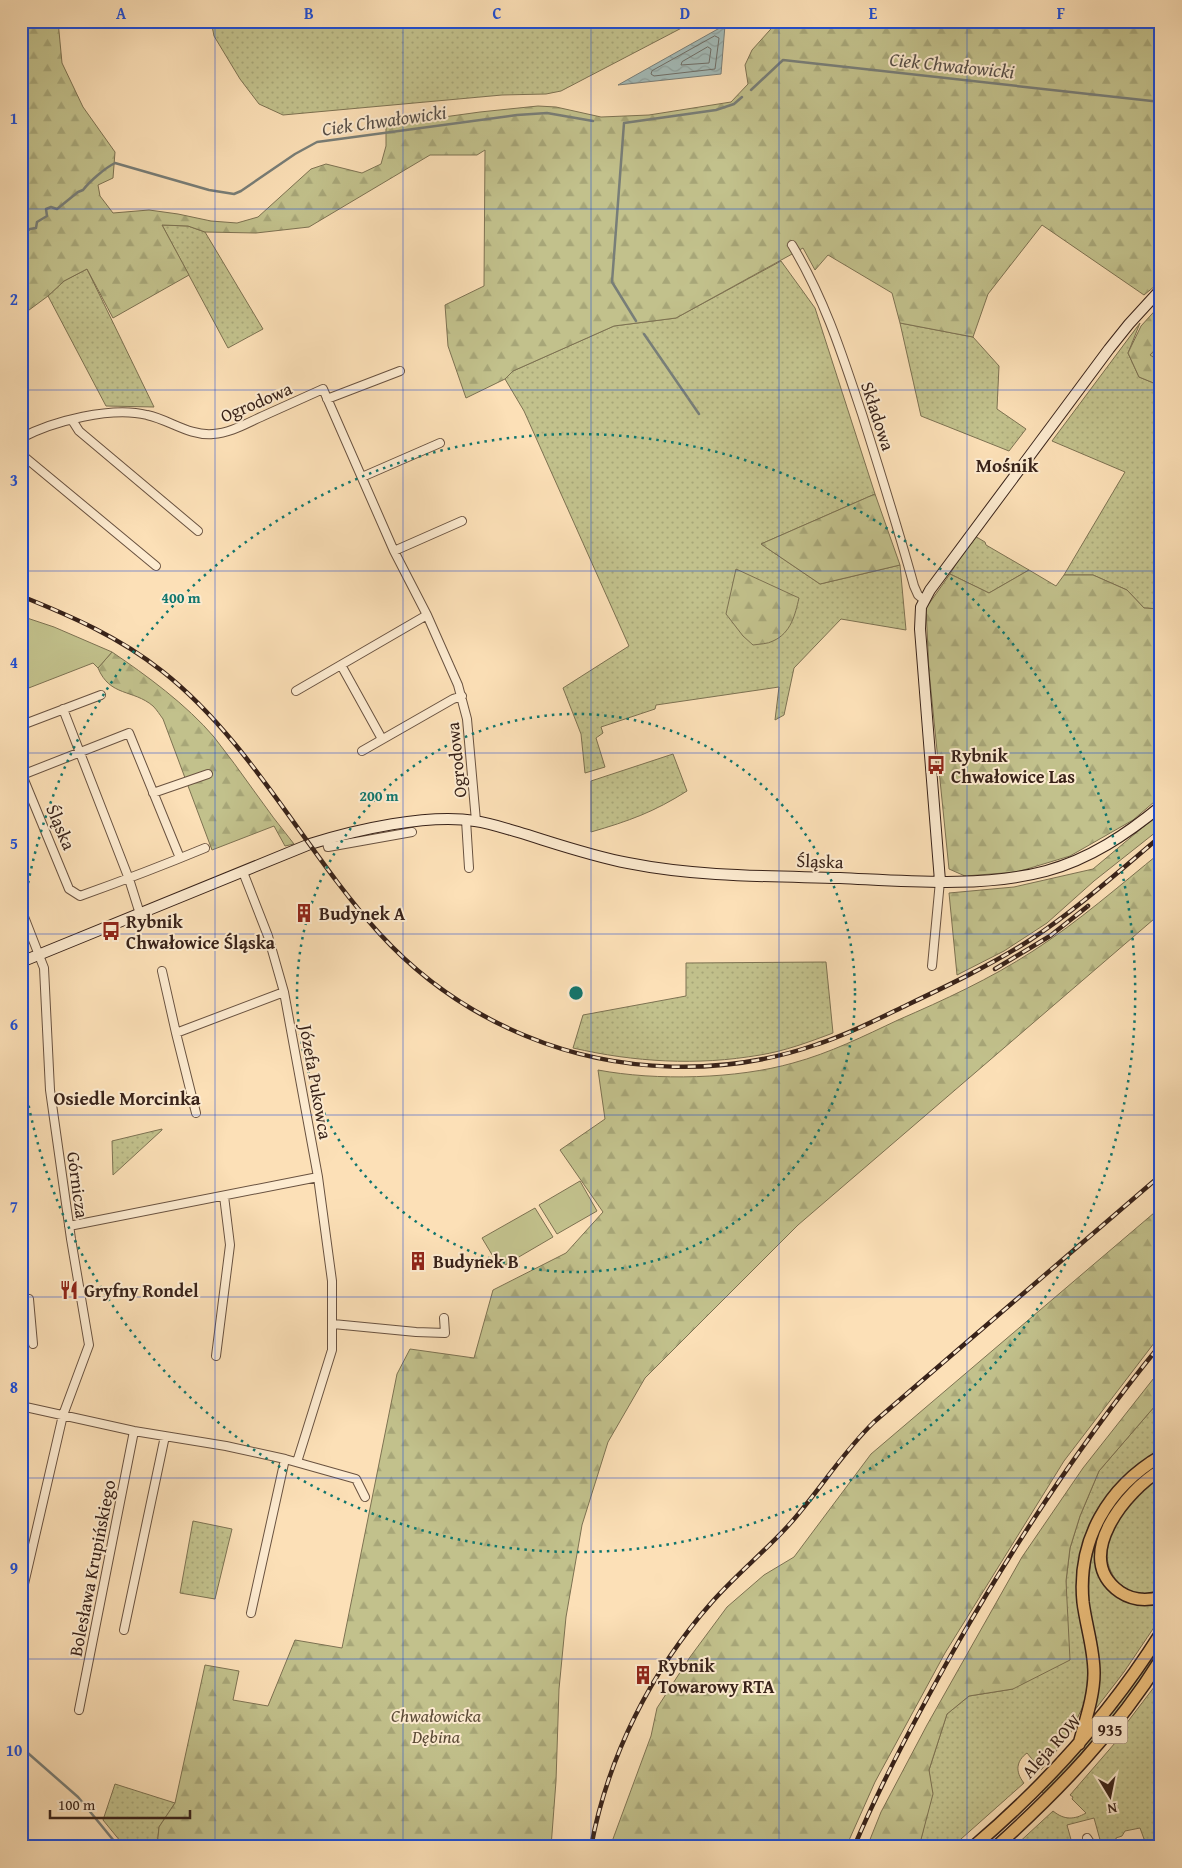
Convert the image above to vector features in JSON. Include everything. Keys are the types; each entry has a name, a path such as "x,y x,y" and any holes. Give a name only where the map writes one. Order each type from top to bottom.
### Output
{"main road":[{"path":"1079,1744 1092,1697 1093,1685 1093,1659 1083,1595 1083,1571 1087,1550 1100,1517 1119,1488 1137,1472 1161,1456"},
{"path":"1161,1470 1138,1487 1118,1510 1108,1527 1101,1558 1107,1578 1124,1595 1142,1600 1161,1597"},
{"name":"Aleja ROW","path":"973,1847 1048,1777 1079,1744 1120,1693 1161,1633"},
{"name":"Aleja ROW","path":"996,1847 1060,1786 1114,1725 1158,1666 1161,1659"}],"street":[{"name":"Składowa","path":"792,245 809,274 827,313 868,434 914,586 918,595 924,600"},
{"path":"932,966 940,881 920,629 920,612 924,600 1097,365 1129,324 1161,288"},
{"path":"327,399 400,371"},
{"name":"Ogrodowa","path":"21,438 44,427 72,420 129,412 148,415 193,432 213,434 237,428 323,389 394,551 427,615 462,696 469,732 471,820"},
{"path":"72,420 79,431 198,531"},
{"path":"362,477 440,443"},
{"path":"21,454 156,566"},
{"path":"394,551 462,521"},
{"path":"296,691 427,615"},
{"path":"340,666 382,739"},
{"path":"22,725 102,695"},
{"name":"Ogrodowa","path":"362,750 452,699 462,696"},
{"path":"63,709 129,879 140,914"},
{"name":"Śląska","path":"180,858 129,733 22,775 70,889 80,896 129,879 205,848"},
{"path":"153,792 208,774"},
{"name":"Śląska","path":"21,962 310,844 326,839 413,822 439,819 471,820 611,860 666,870 723,874 940,881 1013,877 1054,868 1087,855 1112,842 1161,806"},
{"path":"469,868 471,820"},
{"path":"326,839 328,847 412,832"},
{"name":"Józefa Pukowca","path":"244,872 268,936 284,992 318,1177 329,1251 333,1324 332,1350 297,1462"},
{"path":"21,909 40,955"},
{"name":"Górnicza","path":"40,955 44,968 50,1090 69,1226 89,1345 63,1415"},
{"path":"162,971 196,1113"},
{"path":"176,1034 284,992"},
{"path":"69,1226 318,1177"},
{"path":"216,1356 230,1245 224,1196"},
{"path":"21,1300 29,1299 34,1344"},
{"path":"333,1324 445,1333 444,1318"},
{"path":"21,1406 134,1431 226,1446 297,1462 356,1479 365,1497"},
{"path":"21,1597 63,1415"},
{"name":"Bolesława Krupińskiego","path":"79,1710 134,1431"},
{"path":"124,1630 165,1436"},
{"path":"251,1613 285,1459"},
{"path":"1087,1838 1093,1847"}],"green space":[{"path":"21,21 58,21 62,63 83,107 115,152 113,178 98,185 100,196 113,213 149,210 211,221 237,223 258,217 311,169 326,164 362,173 381,164 386,146 386,125 538,106 556,107 601,117 649,115 731,102 748,84 745,65 752,50 778,21 1161,21 1161,281 1144,295 1042,225 988,294 973,337 900,323 892,293 828,255 815,270 803,248 676,318 614,326 513,371 505,379 466,398 448,346 445,305 484,286 485,150 477,155 430,155 309,227 256,233 205,232 188,226 162,225 189,275 113,318 87,269 64,281 48,296 21,316"},
{"path":"211,21 695,21 561,91 546,94 502,95 283,115 259,104 240,79 214,36"},
{"path":"162,225 188,226 205,232 263,329 228,348"},
{"path":"781,261 815,308 875,494 761,544 820,584 900,565 906,630 841,619 794,668 784,715 775,720 779,687 656,705 655,709 601,727 603,733 596,738 605,767 585,773 581,734 563,688 629,646 524,411 505,379 513,371 614,326 676,318"},
{"path":"87,269 154,407 106,406 48,296 64,281"},
{"path":"1161,304 1161,343 1150,355 1161,362 1161,386 1139,377 1128,353 1141,326"},
{"path":"900,323 973,337 999,366 997,409 1026,429 1009,451 921,416"},
{"path":"1140,323 1128,353 1139,377 1161,386 1161,609 1144,608 1127,590 1093,575 1064,575 1125,472 1052,441"},
{"path":"1161,342 1161,363 1146,356"},
{"path":"875,494 900,565 820,584 761,544"},
{"path":"973,535 985,542 986,545 1029,570 989,593 950,574"},
{"path":"736,569 799,598 791,623 779,638 769,643 753,645 743,636 726,614"},
{"path":"1029,570 1056,586 1064,575 1093,575 1127,590 1144,608 1161,609 1161,796 1133,820 1070,856 1017,872 965,876 949,869 929,671 926,608 950,574 989,593"},
{"path":"21,616 54,627 112,652 98,668 93,663 21,691"},
{"path":"112,652 166,691 203,725 294,844 285,846 274,826 212,850 163,719 153,706 109,684 98,668"},
{"path":"673,754 687,791 641,815 591,832 591,781"},
{"path":"1161,812 1161,828 1094,881 1047,923 1004,951 957,975 949,893 1014,887 1093,869"},
{"name":"Chwałowicka Dębina","path":"1161,852 1161,913 798,1225 645,1378 608,1442 582,1525 566,1617 559,1689 556,1781 551,1847 157,1847 159,1827 175,1803 205,1665 239,1671 233,1700 268,1706 295,1640 342,1648 397,1374 410,1349 474,1358 493,1290 566,1253 603,1212 560,1150 605,1119 598,1070 645,1076 696,1077 722,1075 793,1063 834,1049 950,997 1017,961 1050,940 1082,916"},
{"path":"826,962 833,1033 806,1043 760,1055 713,1061 666,1061 619,1057 573,1048 583,1015 686,996 686,963"},
{"path":"162,1130 113,1175 112,1141"},
{"path":"580,1181 597,1211 557,1234 539,1205"},
{"path":"1161,1207 1161,1334 1064,1461 945,1653 875,1782 846,1847 610,1847 651,1736 657,1708 690,1657 727,1607 764,1575 794,1557 871,1454"},
{"path":"535,1208 553,1237 500,1268 482,1238"},
{"path":"1161,1369 1161,1399 1099,1471 1080,1516 1070,1548 1066,1581 1070,1660 1013,1689 969,1696 947,1714 929,1770 933,1794 919,1847 867,1847 881,1812 927,1725 1022,1557 1083,1468"},
{"path":"1161,1399 1161,1450 1133,1468 1118,1482 1094,1517 1080,1614 1088,1661 1087,1690 1083,1706 1070,1734 1041,1770 1027,1753 1023,1756 1019,1763 1018,1771 1024,1783 952,1847 919,1847 932,1794 929,1770 947,1714 969,1696 1013,1689 1066,1604 1066,1581 1070,1548 1080,1516 1099,1471"},
{"path":"1161,1462 1161,1464 1131,1487 1113,1509 1100,1576 1112,1591 1126,1600 1142,1605 1161,1603 1161,1617 1124,1672 1094,1711 1089,1586 1092,1554 1096,1538 1102,1523 1115,1501 1133,1483"},
{"path":"1161,1475 1161,1591 1151,1594 1135,1593 1121,1585 1111,1571 1107,1556 1109,1540 1115,1525 1136,1496"},
{"path":"193,1521 232,1529 215,1599 180,1593"},
{"path":"1161,1643 1157,1655 1146,1673 1129,1695 1090,1743 1044,1794 1042,1792 1104,1720"},
{"path":"1161,1678 1161,1847 1148,1847 1140,1828 1125,1831 1122,1836 1116,1838 1114,1847 1102,1847 1094,1818 1067,1825 1073,1847 1014,1847 1053,1811 1069,1818 1086,1813 1070,1795 1115,1743 1113,1741"},
{"path":"115,1784 175,1803 159,1827 157,1847 125,1847 103,1820"}],"water":[{"path":"725,25 721,74 618,85"}],"waterway":[{"name":"Ciek Chwałowicki","path":"751,90 783,60 1161,102"},
{"path":"636,321 612,282 624,123 716,110 734,104 742,97"},
{"name":"Ciek Chwałowicki","path":"21,236 30,229 36,228 37,222 47,216 46,209 51,207 57,209 83,190 102,171 115,163 209,190 234,194 295,154 317,142 517,115 547,113 593,121"},
{"path":"644,334 699,414"},
{"path":"21,1747 78,1797 119,1847"}],"railway":[{"path":"21,596 58,611 129,648 162,671 194,699 250,762 352,901 379,933 428,979 465,1005 505,1027 561,1049 597,1058 671,1067 709,1066 746,1062 782,1055 841,1036 954,982 1030,940 1081,903 1161,836"},
{"path":"995,969 1050,936 1088,906"},
{"path":"591,1847 608,1780 635,1716 651,1686 670,1657 712,1602 787,1527 851,1447 874,1422 1161,1175"},
{"path":"854,1847 890,1768 917,1717 1005,1564 1080,1451 1161,1344"}],"place":[{"name":"Rybnik Chwałowice Las","path":"936,765"},
{"name":"Budynek A","path":"304,913"},
{"name":"Rybnik Chwałowice Śląska","path":"111,931"},
{"name":"Budynek B","path":"418,1261"},
{"name":"Gryfny Rondel","path":"69,1290"},
{"name":"Rybnik Towarowy RTA","path":"643,1675"}],"district":[{"name":"Mośnik","path":"1007,465"},
{"name":"Osiedle Morcinka","path":"127,1098"}]}
